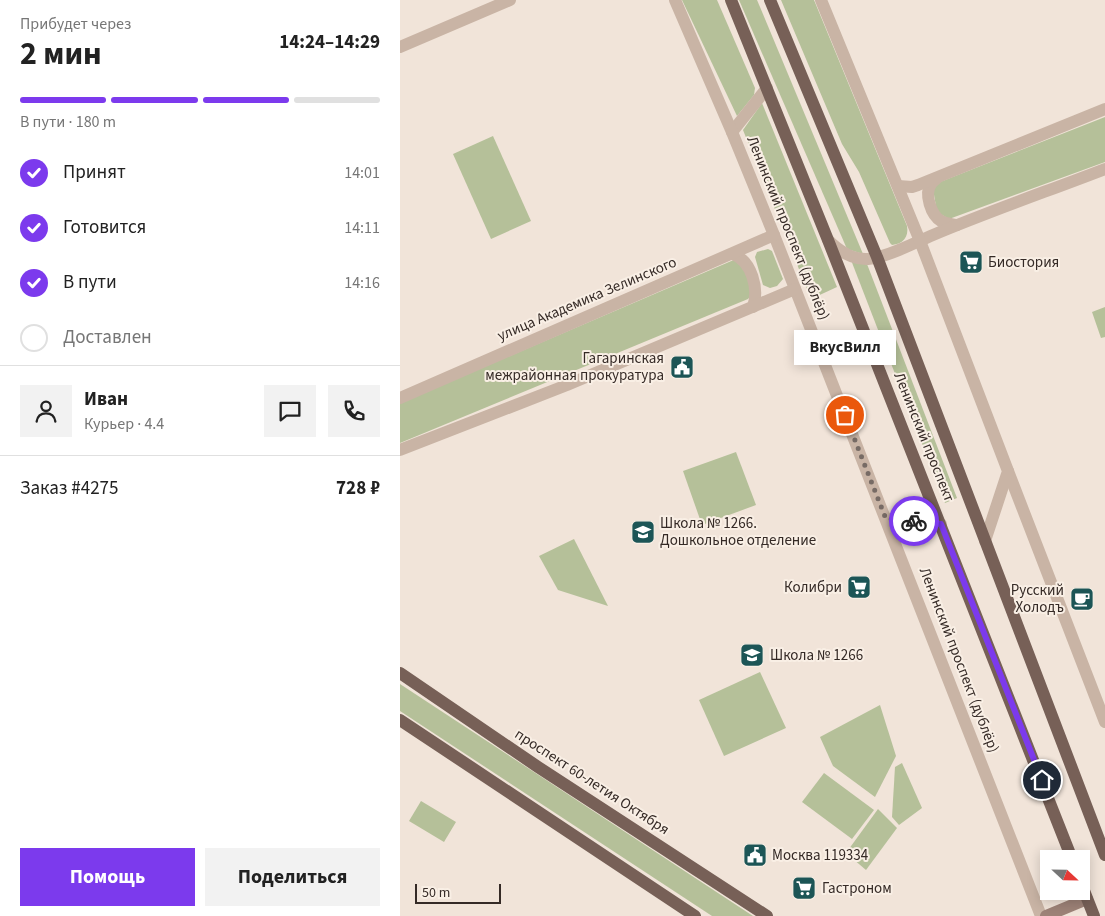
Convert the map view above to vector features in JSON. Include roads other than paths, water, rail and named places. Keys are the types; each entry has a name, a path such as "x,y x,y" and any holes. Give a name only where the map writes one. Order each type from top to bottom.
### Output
{"main road":[{"name":"Ленинский проспект","path":"731,0 941,524 1068,850"},
{"name":"Ленинский проспект","path":"770,0 877,257 1105,855"},
{"name":"проспект 60-летия Октября","path":"400,673 538,767 767,916"},
{"path":"400,720 695,916"},
{"path":"1046,916 1088,900 1094,916"}],"street":[{"path":"400,47 510,0"},
{"name":"Ленинский проспект (дублёр)","path":"675,0 774,235 1041,916"},
{"path":"821,0 920,241 1105,722"},
{"path":"732,132 767,88"},
{"path":"898,186 912,187 938,178 1105,109"},
{"path":"828,240 838,249 858,258 869,259 877,257 1105,169"},
{"path":"938,178 931,184 930,205 935,216 940,220 957,225"},
{"name":"улица Академика Зелинского","path":"400,398 774,235"},
{"path":"733,254 741,257 747,263 756,287 756,298 753,307"},
{"path":"400,450 567,385 795,289"},
{"path":"985,540 1008,471"},
{"path":"886,519 941,524"}],"place":[{"name":"Биостория","path":"971,262"},
{"name":"Гагаринская межрайонная прокуратура","path":"682,367"},
{"name":"ВкусВилл","path":"845,415"},
{"name":"Школа № 1266. Дошкольное отделение","path":"643,532"},
{"name":"Колибри","path":"859,587"},
{"name":"Русский Холодъ","path":"1082,599"},
{"name":"Школа № 1266","path":"752,655"},
{"name":"Москва 119334","path":"755,855"},
{"name":"Гастроном","path":"804,888"}]}
